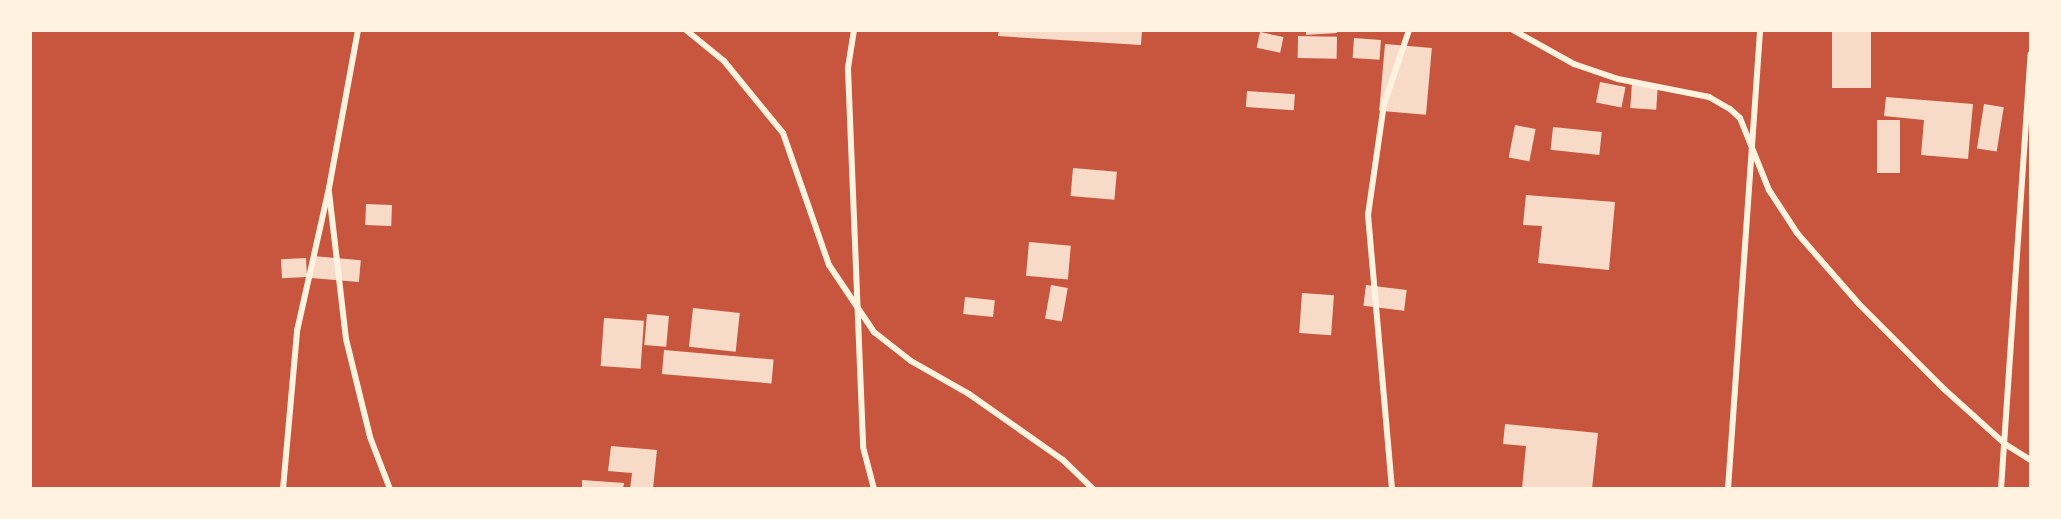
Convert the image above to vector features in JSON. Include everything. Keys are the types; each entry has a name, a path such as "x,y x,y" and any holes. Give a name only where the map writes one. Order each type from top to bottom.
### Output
{"street":[{"path":"283,489 297,331 329,188 358,30"},
{"path":"686,30 724,61 783,133 829,266 874,332 911,361 969,394 1063,460 1093,489"},
{"path":"854,30 848,69 860,314 863,447 874,489"},
{"path":"1392,489 1368,215 1383,104 1409,30"},
{"path":"1513,30 1574,64 1618,79 1709,98 1740,118 1769,190 1797,233 1859,304 2005,444 2031,460"},
{"path":"1728,489 1760,30"},
{"path":"2001,489 2031,54"},
{"path":"329,188 346,339 370,438 390,489"}],"building":[{"path":"999,30 1142,30 1141,45 998,36"},
{"path":"1306,30 1337,30 1337,33 1306,35"},
{"path":"1832,30 1871,30 1871,88 1832,88"},
{"path":"1260,32 1283,37 1280,53 1257,48"},
{"path":"1298,36 1337,37 1337,59 1298,58"},
{"path":"1354,38 1381,40 1380,60 1353,58"},
{"path":"1385,44 1432,48 1426,115 1379,111"},
{"path":"1600,82 1626,87 1622,108 1596,103"},
{"path":"1632,83 1658,85 1656,110 1630,108"},
{"path":"1247,91 1295,94 1294,110 1246,107"},
{"path":"1886,97 1973,104 1968,159 1921,155 1924,120 1884,116"},
{"path":"1984,104 2004,107 1997,152 1977,148"},
{"path":"1877,120 1900,120 1900,173 1877,173"},
{"path":"1515,125 1536,129 1529,161 1509,157"},
{"path":"1553,127 1602,132 1599,155 1551,150"},
{"path":"1073,168 1117,172 1114,200 1071,196"},
{"path":"1526,195 1615,202 1609,270 1538,263 1542,226 1523,225"},
{"path":"366,204 392,205 391,226 365,225"},
{"path":"1029,242 1071,246 1068,280 1026,276"},
{"path":"313,256 361,260 359,282 311,278"},
{"path":"306,258 307,277 282,278 281,259"},
{"path":"1051,285 1068,288 1062,321 1045,318"},
{"path":"1366,285 1407,290 1404,311 1363,306"},
{"path":"1302,293 1334,295 1331,335 1299,333"},
{"path":"965,297 995,300 993,317 963,314"},
{"path":"693,308 740,313 736,352 689,347"},
{"path":"647,314 669,316 666,347 644,345"},
{"path":"604,318 644,321 641,369 601,366"},
{"path":"664,350 774,360 771,383 662,374"},
{"path":"1505,424 1598,433 1592,489 1522,489 1526,446 1503,444"},
{"path":"611,446 657,450 653,489 630,489 632,473 608,471"},
{"path":"582,480 624,483 623,489 582,489"}]}
